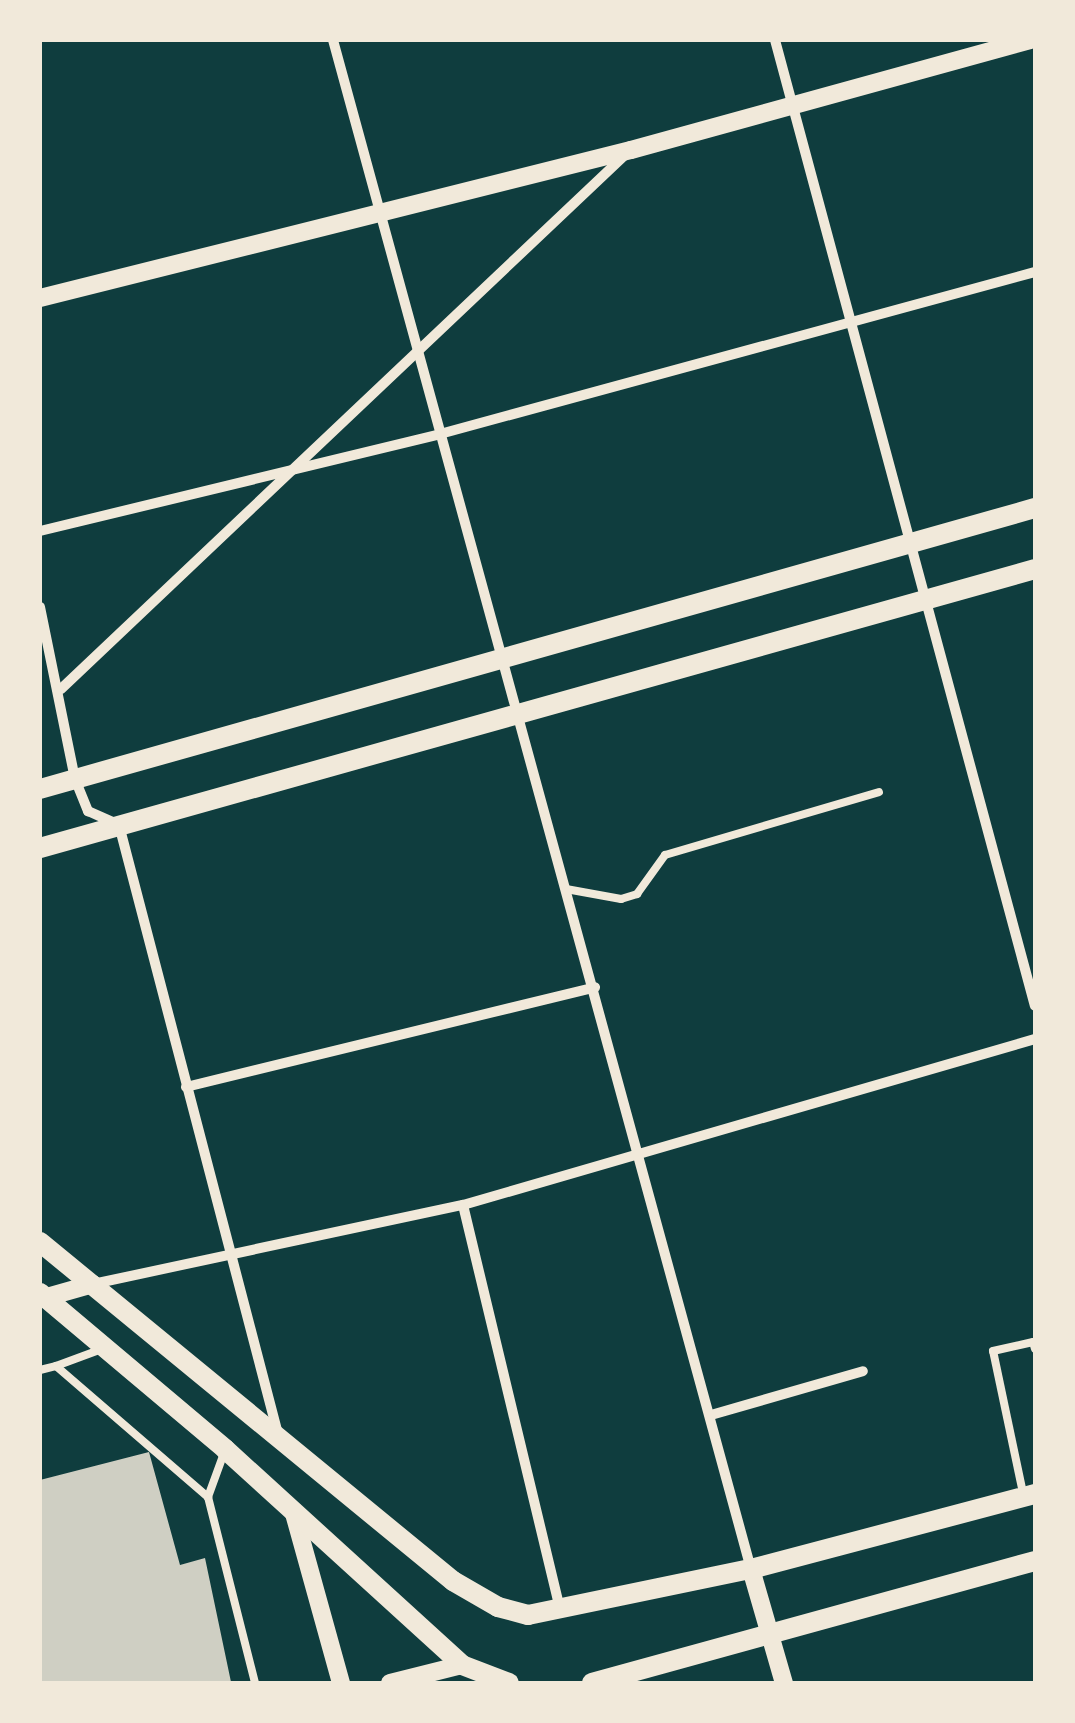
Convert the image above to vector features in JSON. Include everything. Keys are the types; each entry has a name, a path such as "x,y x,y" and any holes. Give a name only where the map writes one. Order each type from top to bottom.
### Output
{"main road":[{"path":"40,789 1035,508"},
{"path":"40,848 518,719 1035,569"},
{"path":"40,1242 281,1446 453,1581 498,1607 528,1615 562,1613 751,1569 1030,1496"},
{"path":"42,1296 225,1449 462,1665 509,1683"},
{"path":"592,1683 644,1678 771,1634 1035,1561"}],"street":[{"path":"333,40 784,1683"},
{"path":"774,40 1035,1006"},
{"path":"40,298 631,150 790,102 1030,40"},
{"path":"61,689 631,150"},
{"path":"40,531 440,434 1035,272"},
{"path":"40,607 61,689 75,780 88,812 118,824 228,1256 281,1446"},
{"path":"186,1087 595,986"},
{"path":"42,1296 463,1205 1035,1039"},
{"path":"463,1205 562,1613"},
{"path":"711,1415 863,1371"},
{"path":"293,1509 341,1683"},
{"path":"390,1683 462,1665"}],"lane":[{"path":"566,888 621,899 637,894 664,854 880,792"},
{"path":"1030,1496 994,1352 1033,1342 1035,1349"},
{"path":"40,1370 106,1348"},
{"path":"56,1366 208,1498"},
{"path":"225,1449 208,1498 255,1683"}],"building":[{"path":"149,1452 180,1565 205,1558 231,1682 40,1683 40,1480"}]}
